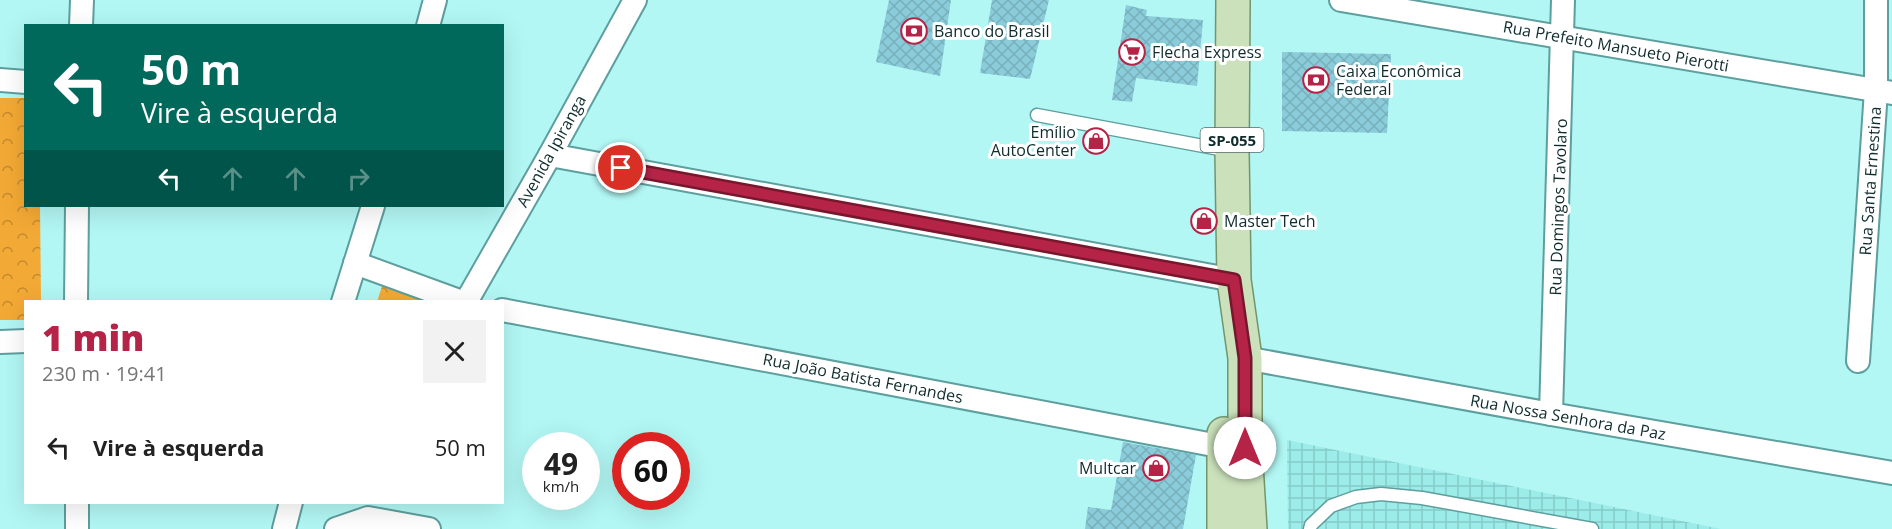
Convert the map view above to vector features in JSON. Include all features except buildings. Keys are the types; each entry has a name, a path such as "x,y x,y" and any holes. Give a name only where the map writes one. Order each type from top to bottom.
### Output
{"main road":[{"name":"SP-055","path":"1233,0 1234,280 1245,358 1245,448 1250,529"},
{"name":"SP-055","path":"1224,529 1223,354 1234,280"}],"street":[{"path":"81,24 82,0"},
{"path":"429,24 435,0"},
{"name":"Avenida Ipiranga","path":"465,300 550,155 635,0"},
{"name":"Rua Prefeito Mansueto Pierotti","path":"1341,0 1884,92"},
{"name":"Rua Domingos Tavolaro","path":"1551,414 1563,0"},
{"name":"Rua Santa Ernestina","path":"1858,361 1884,92 1876,0"},
{"path":"0,80 24,82"},
{"path":"550,155 1234,280"},
{"path":"76,300 77,207"},
{"path":"344,300 373,207"},
{"path":"355,263 458,300"},
{"name":"Rua João Batista Fernandes","path":"504,310 1224,447"},
{"path":"0,342 24,341"},
{"name":"Rua Nossa Senhora da Paz","path":"1245,358 1892,473"},
{"path":"77,504 77,529"},
{"path":"284,529 290,504"},
{"path":"336,529 350,523 362,510 429,529"}],"lane":[{"path":"1038,114 1232,151"},
{"path":"1310,529 1311,525 1330,506 1356,497 1381,494 1422,498 1592,529"}],"shaded area":[{"path":"1287,440 1721,529 1288,529"}],"green space":[{"path":"0,98 24,98 24,207 40,207 41,300 24,300 24,320 0,320"},
{"path":"382,286 455,293 452,300 378,300"}],"place":[{"name":"Banco do Brasil","path":"914,31"},
{"name":"Flecha Express","path":"1132,52"},
{"name":"Caixa Econômica Federal","path":"1316,80"},
{"name":"Emílio AutoCenter","path":"1096,141"},
{"name":"Master Tech","path":"1204,221"},
{"name":"Multcar","path":"1156,468"}],"route":[{"path":"621,168 1234,280 1245,358 1245,448"}]}
